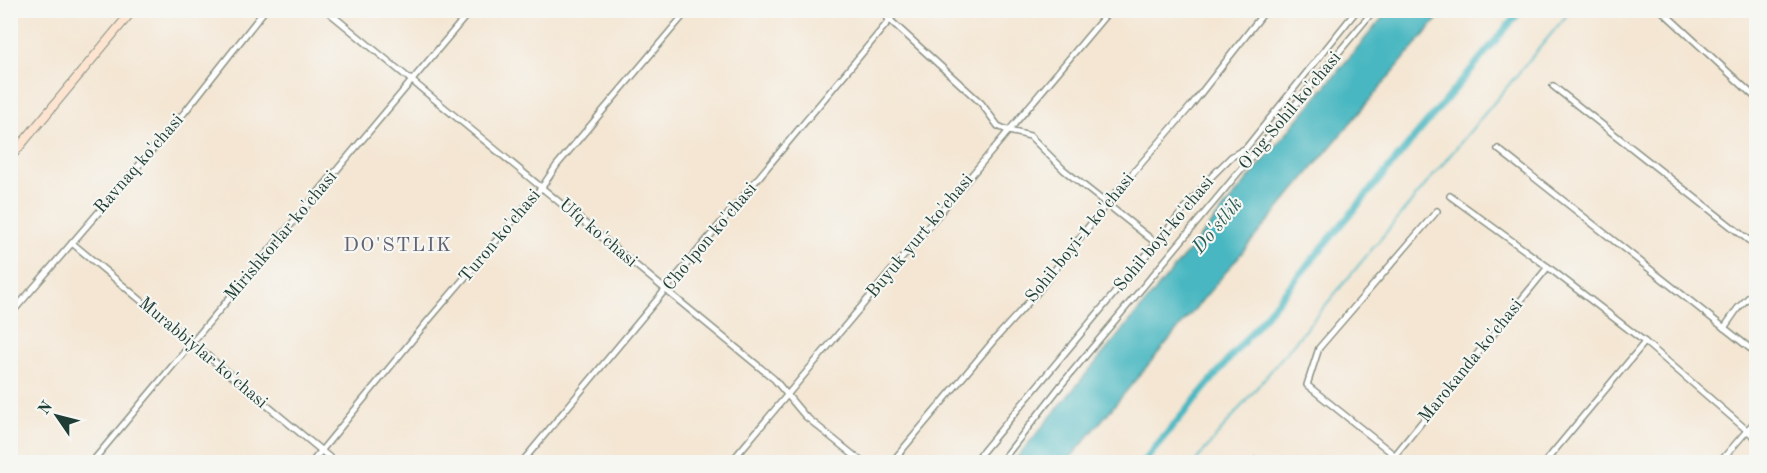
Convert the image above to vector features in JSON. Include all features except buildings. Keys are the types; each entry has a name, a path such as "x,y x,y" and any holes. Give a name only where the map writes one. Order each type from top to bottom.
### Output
{"main road":[{"path":"10,158 134,10"}],"street":[{"name":"Ravnaq ko'chasi","path":"10,315 184,113 265,10"},
{"name":"Ufq ko'chasi","path":"326,10 774,379 805,416 862,462"},
{"name":"Mirishkorlar ko'chasi","path":"92,462 471,10"},
{"name":"Turon ko'chasi","path":"312,462 688,10"},
{"path":"879,10 981,103 998,126 1030,136 1064,170 1156,243"},
{"name":"Cho'lpon ko'chasi","path":"522,462 898,10"},
{"name":"Buyuk yurt ko'chasi","path":"731,462 1110,10"},
{"name":"Sohil boyi-1 ko'chasi","path":"892,462 995,339 1036,294 1107,203 1190,107 1266,10"},
{"name":"Sohil boyi ko'chasi","path":"974,462 1212,176 1231,157 1246,148 1357,10"},
{"name":"O'ng Sohil ko'chasi","path":"1001,462 1062,384 1374,10"},
{"path":"1661,10 1756,98"},
{"path":"1553,86 1756,246"},
{"path":"1498,149 1756,353"},
{"path":"1450,196 1548,267 1645,342 1756,438"},
{"path":"1403,462 1307,385 1319,348 1437,211"},
{"name":"Murabbiylar ko'chasi","path":"72,243 335,462"},
{"name":"Marokanda ko'chasi","path":"1395,455 1548,267"},
{"path":"1724,328 1738,308 1756,290"},
{"path":"1545,462 1645,342"},
{"path":"1720,462 1756,420"}],"water":[{"name":"Do'stlik","path":"1388,11 1444,11 1067,462 1013,462"}],"waterway":[{"path":"1143,462 1521,10"},
{"path":"1195,462 1571,10"}],"district":[{"name":"DO'STLIK","path":"398,246"}]}
